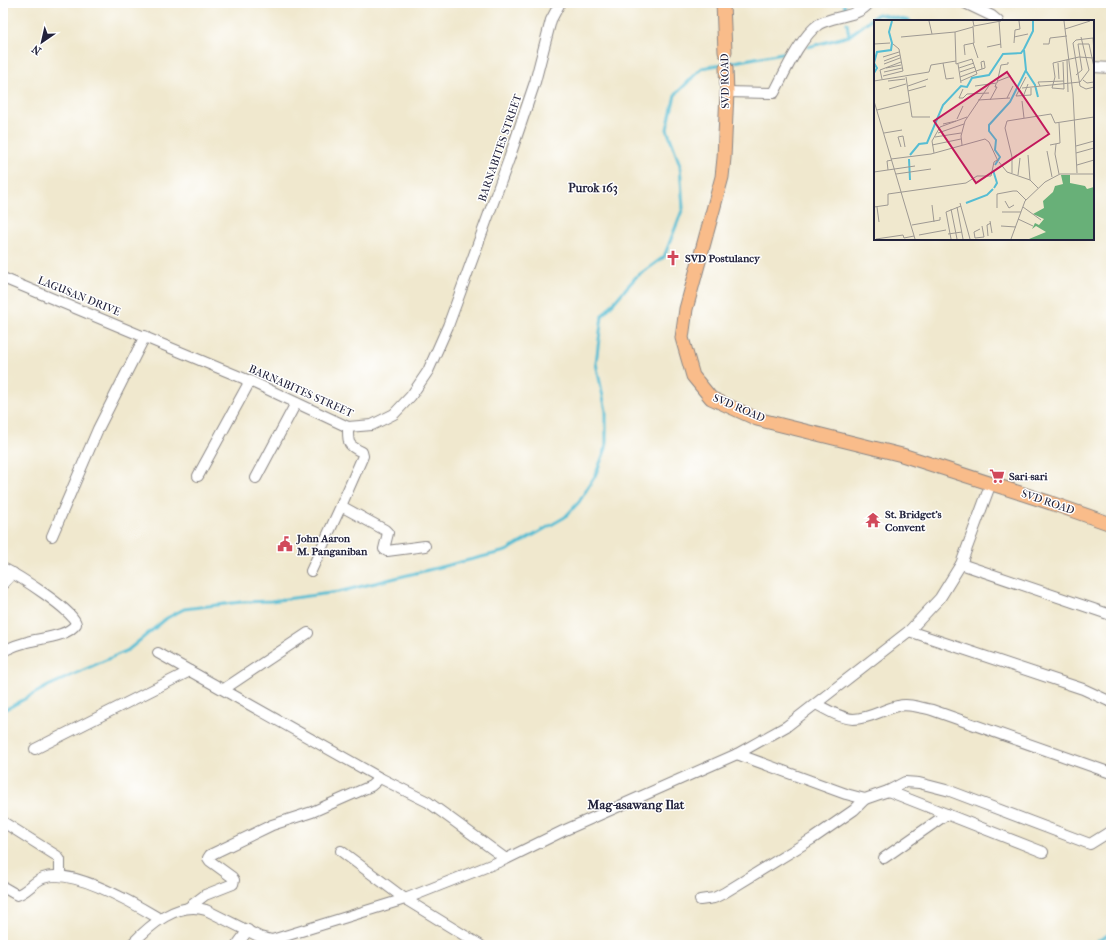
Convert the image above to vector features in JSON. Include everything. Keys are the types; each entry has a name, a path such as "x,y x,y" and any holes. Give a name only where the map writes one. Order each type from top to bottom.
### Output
{"main road":[{"name":"SVD ROAD","path":"723,3 725,52"},
{"name":"SVD ROAD","path":"726,68 727,92 722,177 686,309 682,338 693,376 711,398 757,419 902,454 1111,524"}],"street":[{"name":"BARNABITES STREET","path":"145,336 250,381 348,428 372,425 394,414 411,396 430,366 448,326 509,159 535,82 551,20 560,3"},
{"path":"727,92 774,93 803,42 811,31 820,24 861,10 869,3"},
{"path":"965,3 992,16 997,20"},
{"name":"SVD ROAD","path":"725,52 726,68"},
{"path":"1094,67 1111,68"},
{"name":"LAGUSAN DRIVE","path":"3,278 145,336"},
{"path":"52,536 98,429 145,336"},
{"path":"198,476 250,381"},
{"path":"256,478 296,403"},
{"path":"311,571 363,456 362,452 351,447 348,442 348,428"},
{"path":"272,940 405,899 506,859 570,828 737,754 787,726 909,631 940,598 961,564 991,483"},
{"path":"341,506 385,530 388,533 384,549 387,551 425,546"},
{"path":"961,564 1111,615"},
{"path":"3,568 27,582 62,608 74,618 76,624 74,628 61,634 27,642 3,651"},
{"path":"3,584 13,573"},
{"path":"909,631 1083,689 1111,702"},
{"path":"224,689 308,633"},
{"path":"158,653 380,778 428,802 506,859"},
{"path":"35,749 190,671"},
{"path":"816,704 839,716 853,719 870,716 899,705 932,710 1111,773"},
{"path":"737,754 846,794 865,798 888,791 904,782 919,783 950,791 1090,844 1111,830"},
{"path":"188,908 205,895 233,884 234,880 232,878 210,861 208,858 210,855 272,825 318,809 371,786 380,778"},
{"path":"888,791 1043,852"},
{"path":"700,900 714,898 724,893 854,810 865,798"},
{"path":"884,858 947,814"},
{"path":"3,822 57,856 60,860 60,876"},
{"path":"341,851 405,899 480,945"},
{"path":"3,886 17,895 43,878 60,876 84,882 112,893 160,919"},
{"path":"131,945 141,934 160,919 177,911 188,908 206,910 282,945"},
{"path":"237,945 248,930"}],"waterway":[{"path":"844,3 845,8"},
{"path":"808,47 849,36 878,14 905,20"},
{"path":"847,23 849,36"},
{"path":"3,711 48,686 128,650 167,618 184,609 241,602 271,601 338,592 506,551 565,517 579,502 595,476 606,448 606,411 596,363 602,316 636,277 664,257 683,208 680,165 667,129 675,95 702,68 793,51"},
{"path":"1091,945 1111,933"}],"place":[{"name":"SVD Postulancy","path":"673,258"},
{"name":"Sari-sari","path":"997,476"},
{"name":"St. Bridget's Convent","path":"873,520"},
{"name":"John Aaron M. Panganiban","path":"285,544"}],"district":[{"name":"Purok 163","path":"593,188"},
{"name":"Mag-asawang Ilat","path":"636,804"}]}
